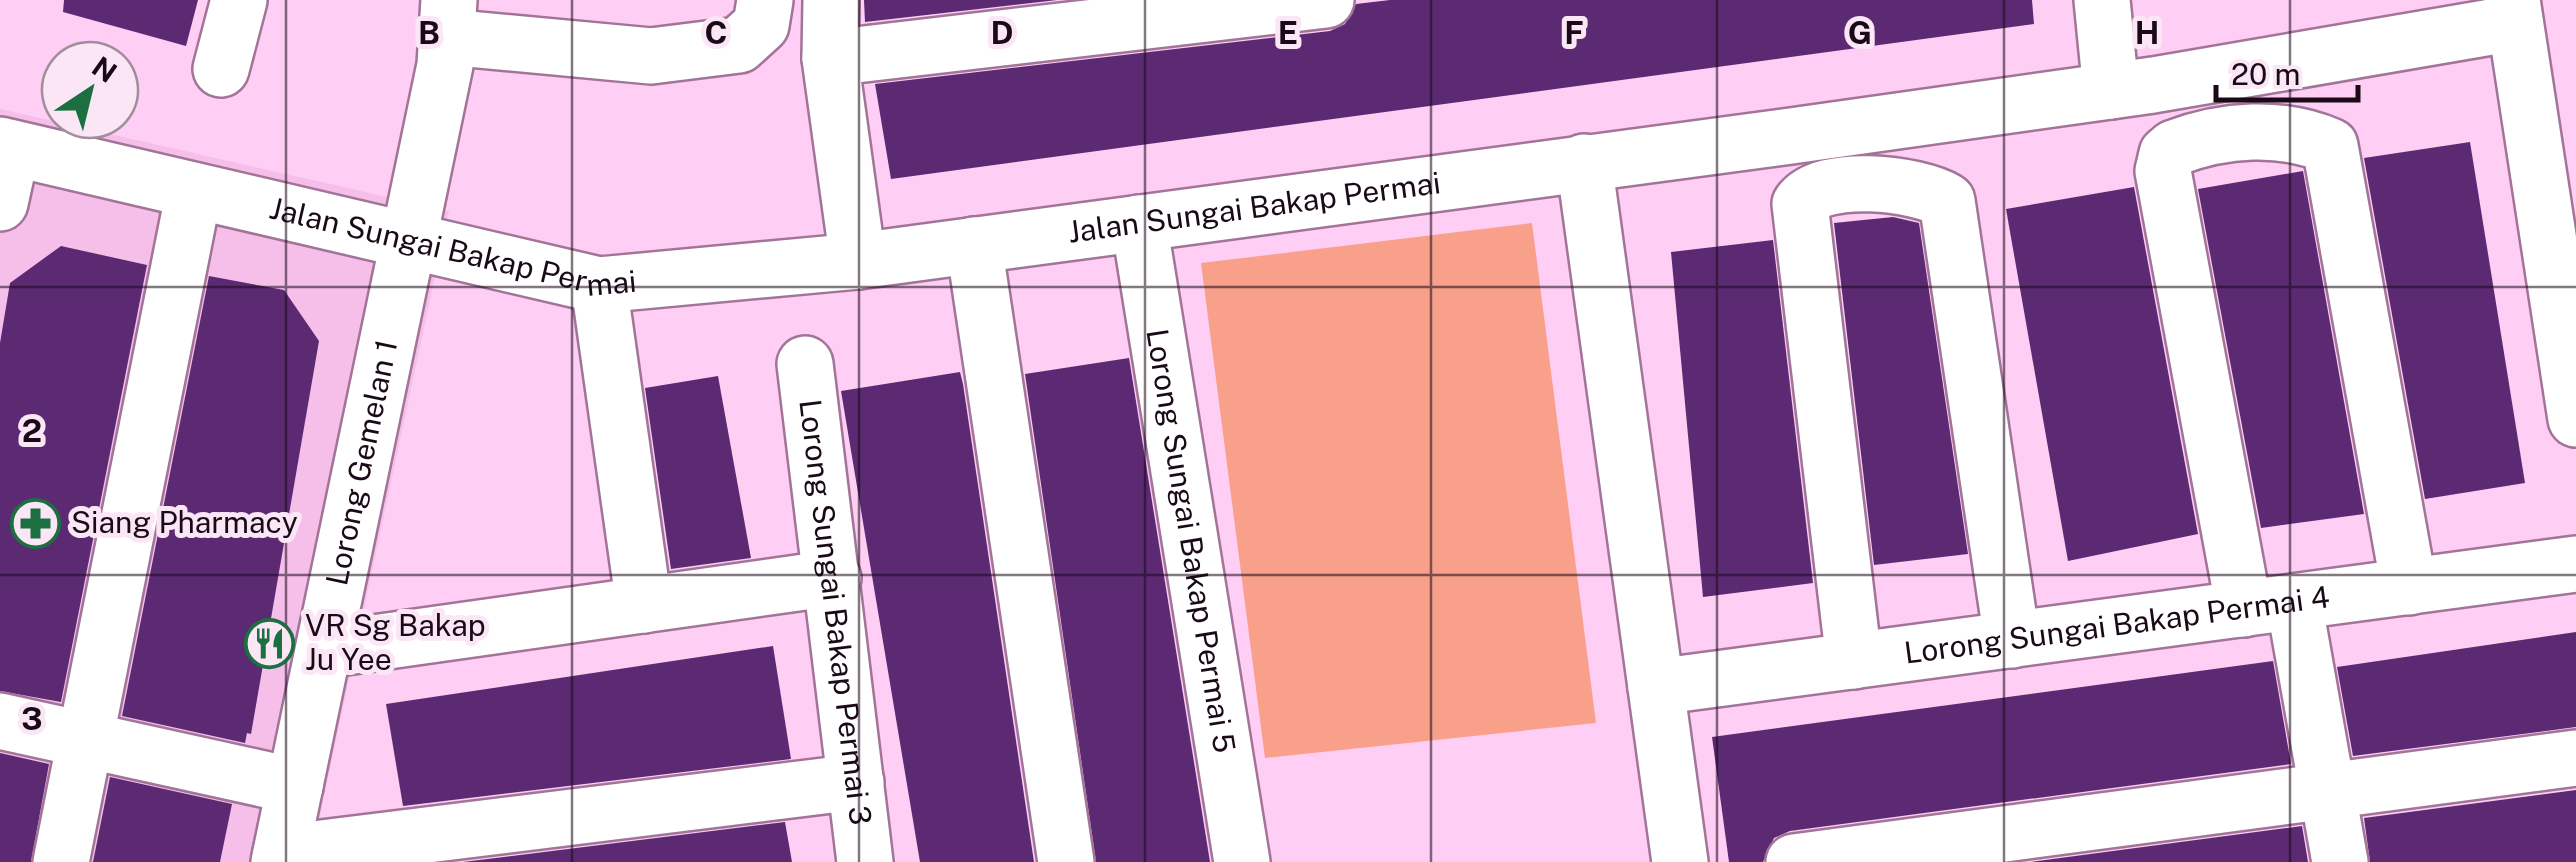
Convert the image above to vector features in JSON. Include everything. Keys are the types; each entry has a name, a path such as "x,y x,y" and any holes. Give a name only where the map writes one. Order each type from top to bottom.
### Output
{"street":[{"path":"221,69 239,0"},
{"path":"448,18 651,56 739,45 761,25 764,0"},
{"path":"831,0 830,58 858,262"},
{"path":"830,58 1326,0"},
{"path":"2102,0 2111,91"},
{"path":"2513,11 2576,419"},
{"name":"Jalan Sungai Bakap Permai","path":"6,147 600,284 858,262 2111,91 2513,11"},
{"name":"Lorong Gemelan 1","path":"280,858 410,241 448,18"},
{"path":"2340,862 2327,794 2269,606 2164,161 2182,145 2255,132 2293,133 2330,146 2409,587"},
{"path":"0,203 6,147"},
{"path":"1584,162 1680,862"},
{"path":"1854,662 1800,204 1816,190 1884,184 1923,188 1947,202 2012,640"},
{"path":"61,862 194,191"},
{"name":"Lorong Sungai Bakap Permai 5","path":"1139,222 1242,862"},
{"path":"974,245 1066,862"},
{"path":"600,284 644,605"},
{"name":"Lorong Sungai Bakap Permai 3","path":"805,364 866,862"},
{"name":"Lorong Sungai Bakap Permai 4","path":"1656,688 2576,564"},
{"path":"324,650 832,578"},
{"path":"0,721 295,786"},
{"path":"1794,862 2576,758"},
{"path":"280,858 856,782"}],"shaded area":[{"path":"0,109 40,118 40,140 136,140 449,211 310,862 0,862"},
{"path":"1532,223 1596,723 1265,758 1201,263"}],"building":[{"path":"64,0 198,0 186,46 63,12"},
{"path":"864,0 1057,0 865,22"},
{"path":"1390,0 2032,0 2034,24 891,179 875,84 1330,31 1345,24 1356,4"},
{"path":"2470,142 2525,483 2425,499 2364,158"},
{"path":"2303,171 2364,514 2261,528 2198,189"},
{"path":"2134,187 2198,534 2068,561 2006,209"},
{"path":"1893,217 1919,223 1968,554 1874,565 1834,223"},
{"path":"1773,240 1813,583 1703,597 1671,252"},
{"path":"61,246 147,265 61,702 0,691 0,343 10,283"},
{"path":"209,276 284,290 319,341 251,734 247,733 245,743 122,716"},
{"path":"1129,358 1210,862 1096,862 1025,374"},
{"path":"960,372 1034,862 920,862 841,391"},
{"path":"718,376 751,558 671,569 645,388"},
{"path":"2576,632 2576,727 2353,756 2337,667"},
{"path":"773,646 791,759 403,806 386,704"},
{"path":"2273,661 2291,764 1790,831 1774,838 1763,862 1729,862 1712,737"},
{"path":"0,753 49,764 31,862 0,862"},
{"path":"110,777 232,804 220,862 93,862"},
{"path":"2576,790 2576,862 2370,862 2364,818"},
{"path":"785,822 792,862 463,862"},
{"path":"2302,826 2308,862 2031,862"}],"place":[{"name":"Siang Pharmacy","path":"36,523"},
{"name":"VR Sg Bakap Ju Yee","path":"270,643"}]}
